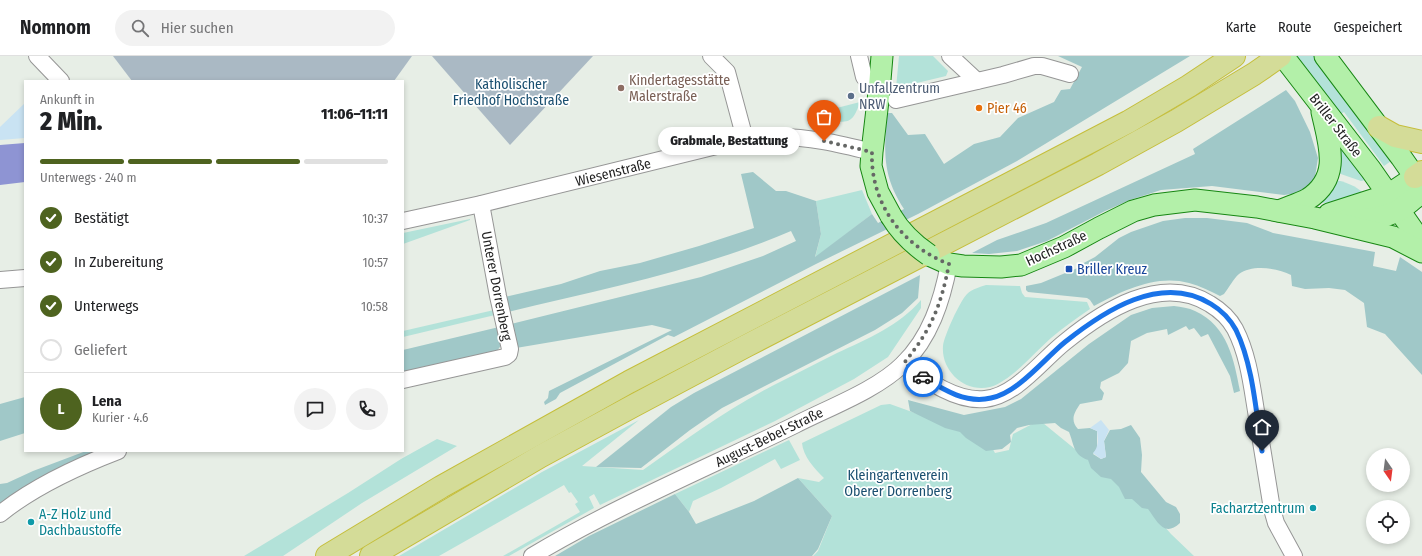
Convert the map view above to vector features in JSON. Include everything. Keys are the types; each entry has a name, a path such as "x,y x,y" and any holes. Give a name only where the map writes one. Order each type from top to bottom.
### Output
{"highway":[{"path":"327,556 441,487 615,389 1128,122 1170,98 1234,56"},
{"path":"371,556 541,456 640,402 1098,164 1176,121 1278,58"},
{"path":"1379,128 1395,136 1422,142"}],"main road":[{"name":"Hochstraße","path":"882,56 888,96 872,152 871,166 875,184 880,198 898,228 908,240 929,255 949,264 975,267 1001,267 1021,264 1064,248 1133,211 1154,205 1195,200 1279,211 1315,218 1393,237 1422,252"},
{"path":"1315,218 1341,220 1366,219 1385,215 1393,202 1420,182 1325,56"},
{"name":"Briller Straße","path":"1278,58 1321,105 1422,243"},
{"path":"1279,211 1307,199 1322,186 1328,177 1331,167 1331,156 1321,105"}],"street":[{"path":"37,56 60,80"},
{"path":"711,56 727,72 745,139"},
{"path":"859,56 864,77 888,96 977,81 1034,66 1042,66 1070,74"},
{"path":"950,56 977,81"},
{"name":"Wiesenstraße","path":"404,221 481,204 745,139 774,137 802,138 836,143 872,152"},
{"name":"Unterer Dorrenberg","path":"404,380 505,357 509,354 509,342 498,296 481,204"},
{"name":"August-Bebel-Straße","path":"532,556 603,516 864,390 887,377 904,363 923,338 938,310 949,264"},
{"path":"0,280 24,278"},
{"path":"904,363 930,381 954,394 977,399 990,399 1016,386 1073,336 1098,318 1126,303 1143,296 1168,292 1186,294 1204,300 1214,306 1229,320 1235,328 1242,345 1252,386 1272,509 1276,523 1294,556"},
{"path":"0,514 8,507 36,490 77,468 116,452"}],"green space":[{"path":"113,56 412,56 395,80 131,80"},
{"name":"Katholischer Friedhof Hochstraße","path":"432,56 593,56 510,145"},
{"path":"899,56 933,56 948,71 946,76 896,88"},
{"path":"1297,56 1316,56 1394,159 1384,166 1344,112 1341,114"},
{"path":"860,102 855,115 849,120 840,122 827,121 825,111"},
{"path":"1338,148 1342,148 1366,180 1361,181 1335,172"},
{"path":"1332,179 1350,184 1365,195 1338,202 1320,203"},
{"path":"862,190 872,214 815,258 821,234 816,201"},
{"path":"470,219 404,244 404,233"},
{"path":"986,285 1020,286 1025,297 1087,302 1090,309 1051,338 1006,379 990,387 972,387 956,378 950,372 943,355 943,346 949,327 964,298 976,288"},
{"path":"921,300 921,308 888,357 854,379 775,421 600,505 594,494 589,497 594,508 509,556 503,556 580,512 575,504 578,502 571,492 569,493 564,485 439,556 399,556 542,472 639,420 582,466 643,470 706,426 755,395 893,325"},
{"path":"494,310 495,315 404,337 404,331"},
{"name":"Kleingartenverein Oberer Dorrenberg","path":"890,404 987,439 995,453 1009,450 1013,434 1036,422 1043,423 1151,511 1171,534 1194,556 813,556 818,551 832,516 798,478 819,482 824,478 804,453 802,443 881,405"},
{"path":"437,439 457,446 362,503 283,556 244,556 401,459"},
{"path":"789,440 800,460 781,469 775,459 693,501 689,512 675,494"}],"shaded area":[{"path":"1058,56 1190,56 1017,161 918,214 816,264 674,337 668,335 560,393 556,399 545,405 544,402 548,398 549,391 672,330 652,325 516,348 511,324 701,277 763,256 796,241 791,231 757,245 687,268 615,287 508,312 505,297 561,284 600,271 640,263 754,228 741,174 753,172 776,191 786,191 816,201 821,234 815,257 872,214 878,223 904,209 892,185 886,163 885,140 887,113 892,113 908,135 925,134 944,164 974,144 1000,137 1018,118 1054,102 1061,90 1070,89 1082,67"},
{"path":"1286,90 1295,101 1310,132 1318,158 1315,177 1311,186 1299,193 1284,195 1212,186 1161,190 1130,200 1105,211 1047,241 1017,251 989,254 972,253 997,240 1046,223 1195,154 1193,149"},
{"path":"24,104 24,138 0,140 0,127"},
{"path":"24,143 24,182 0,185 0,145"},
{"path":"1185,218 1207,218 1247,223 1273,233 1375,252 1373,266 1396,271 1400,257 1422,272 1422,375 1385,334 1367,327 1364,303 1345,290 1329,288 1305,289 1292,286 1291,275 1279,270 1258,268 1244,271 1237,276 1224,294 1220,296 1189,283 1164,281 1152,282 1128,290 1094,306 1087,298 1028,292 1026,290 1026,286 1041,283 1080,267 1080,265 1095,257 1119,238 1131,232 1163,221"},
{"path":"920,275 918,298 902,313 875,330 722,408 690,430 641,468 596,467 671,407 694,393"},
{"path":"1174,306 1188,308 1195,311 1206,317 1215,325 1228,345 1240,391 1234,393 1230,376 1208,334 1201,337 1194,328 1189,330 1186,326 1168,335 1167,329 1147,333 1131,341 1128,363 1119,373 1101,382 1100,388 1104,393 1102,400 1080,404 1074,416 1074,423 1078,429 1090,428 1097,431 1097,449 1093,454 1101,459 1106,457 1104,441 1110,430 1121,429 1131,425 1140,438 1142,455 1141,472 1166,502 1176,507 1180,514 1180,523 1170,529 1161,526 1148,509 1142,508 1132,499 1125,499 1119,487 1111,479 1101,477 1091,468 1088,460 1083,458 1077,452 1069,432 1055,423 1029,425 1017,428 1010,435 1011,442 1002,449 986,451 966,438 960,432 945,428 910,411 908,400 964,415 1005,407 1021,399 1089,344 1131,315 1152,308"},
{"path":"499,327 502,344 497,351 404,374 404,350"},
{"path":"24,397 24,433 0,441 0,404"},
{"path":"1101,420 1109,430 1104,441 1106,457 1101,459 1093,453 1097,446 1097,431 1090,428"},
{"path":"83,452 106,452 0,506 0,484 7,483 33,471"},
{"path":"798,478 832,516 818,549 812,556 555,556 589,536 675,494 696,524 754,501"}],"way so far":[{"path":"824,141 872,152 871,166 878,192 883,204 898,228 916,247 949,264 938,310 917,348 904,363 923,377"}],"place":[{"name":"Kindertagesstätte Malerstraße","path":"621,88"},
{"name":"Unfallzentrum NRW","path":"851,96"},
{"name":"Pier 46","path":"979,108"},
{"name":"Grabmale, Bestattung","path":"824,141"},
{"name":"Briller Kreuz","path":"1069,269"},
{"name":"Facharztzentrum","path":"1313,508"},
{"name":"A-Z Holz und Dachbaustoffe","path":"31,522"}],"route":[{"path":"923,377 947,391 961,397 984,400 990,399 1016,386 1050,355 1088,324 1115,308 1143,296 1152,294 1168,292 1186,294 1195,296 1214,306 1223,313 1235,328 1248,366 1262,451"}]}
